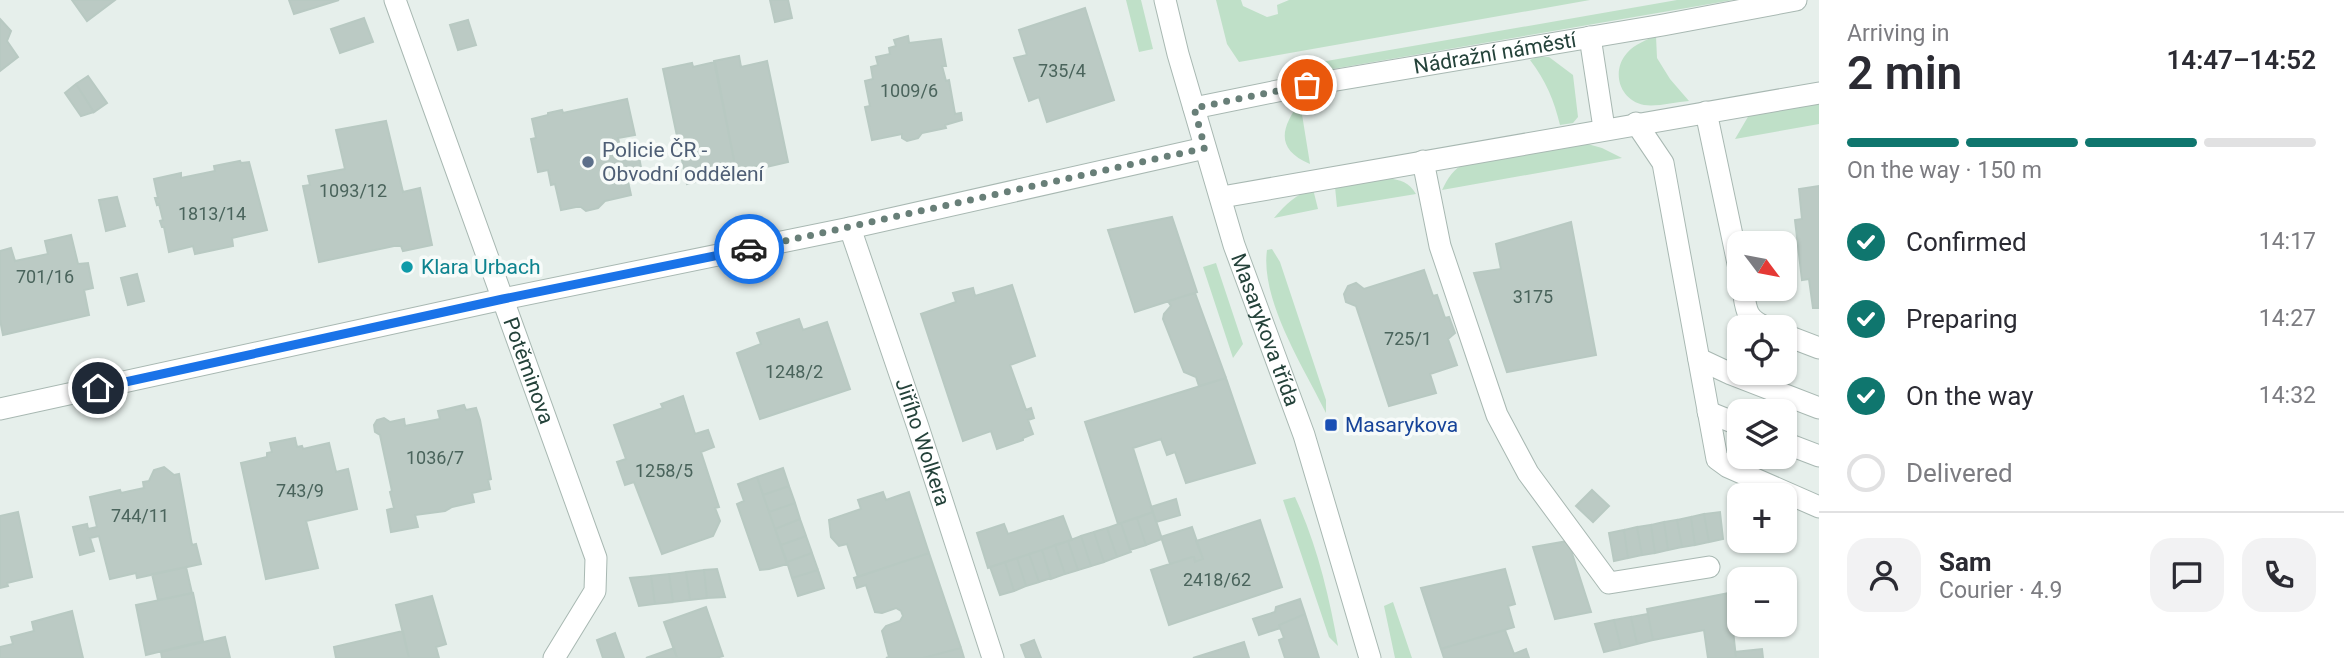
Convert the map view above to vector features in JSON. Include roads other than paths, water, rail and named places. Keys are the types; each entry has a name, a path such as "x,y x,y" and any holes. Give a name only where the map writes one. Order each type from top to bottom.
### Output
{"street":[{"name":"Potěminova","path":"395,0 596,558 595,591 554,658"},
{"name":"Masarykova třída","path":"1165,0 1234,244 1304,435 1370,658"},
{"name":"Nádražní náměstí","path":"1194,108 1307,85 1796,0"},
{"path":"1590,37 1604,128"},
{"path":"1222,197 1604,128 1819,93"},
{"path":"1706,111 1731,231"},
{"path":"1636,124 1663,163 1717,459 1728,467 1819,507"},
{"path":"0,409 503,299 850,228 1205,148"},
{"path":"1423,161 1440,246 1479,365 1497,415 1528,473 1609,583 1709,567"},
{"name":"Jiřího Wolkera","path":"850,228 993,658"},
{"path":"1797,340 1819,348"},
{"path":"1699,359 1819,408"},
{"path":"1708,412 1727,420"},
{"path":"1797,448 1819,456"}],"place":[{"name":"Policie ČR - Obvodní oddělení","path":"588,162"},
{"name":"Klara Urbach","path":"407,267"},
{"name":"Masarykova","path":"1331,425"}]}
